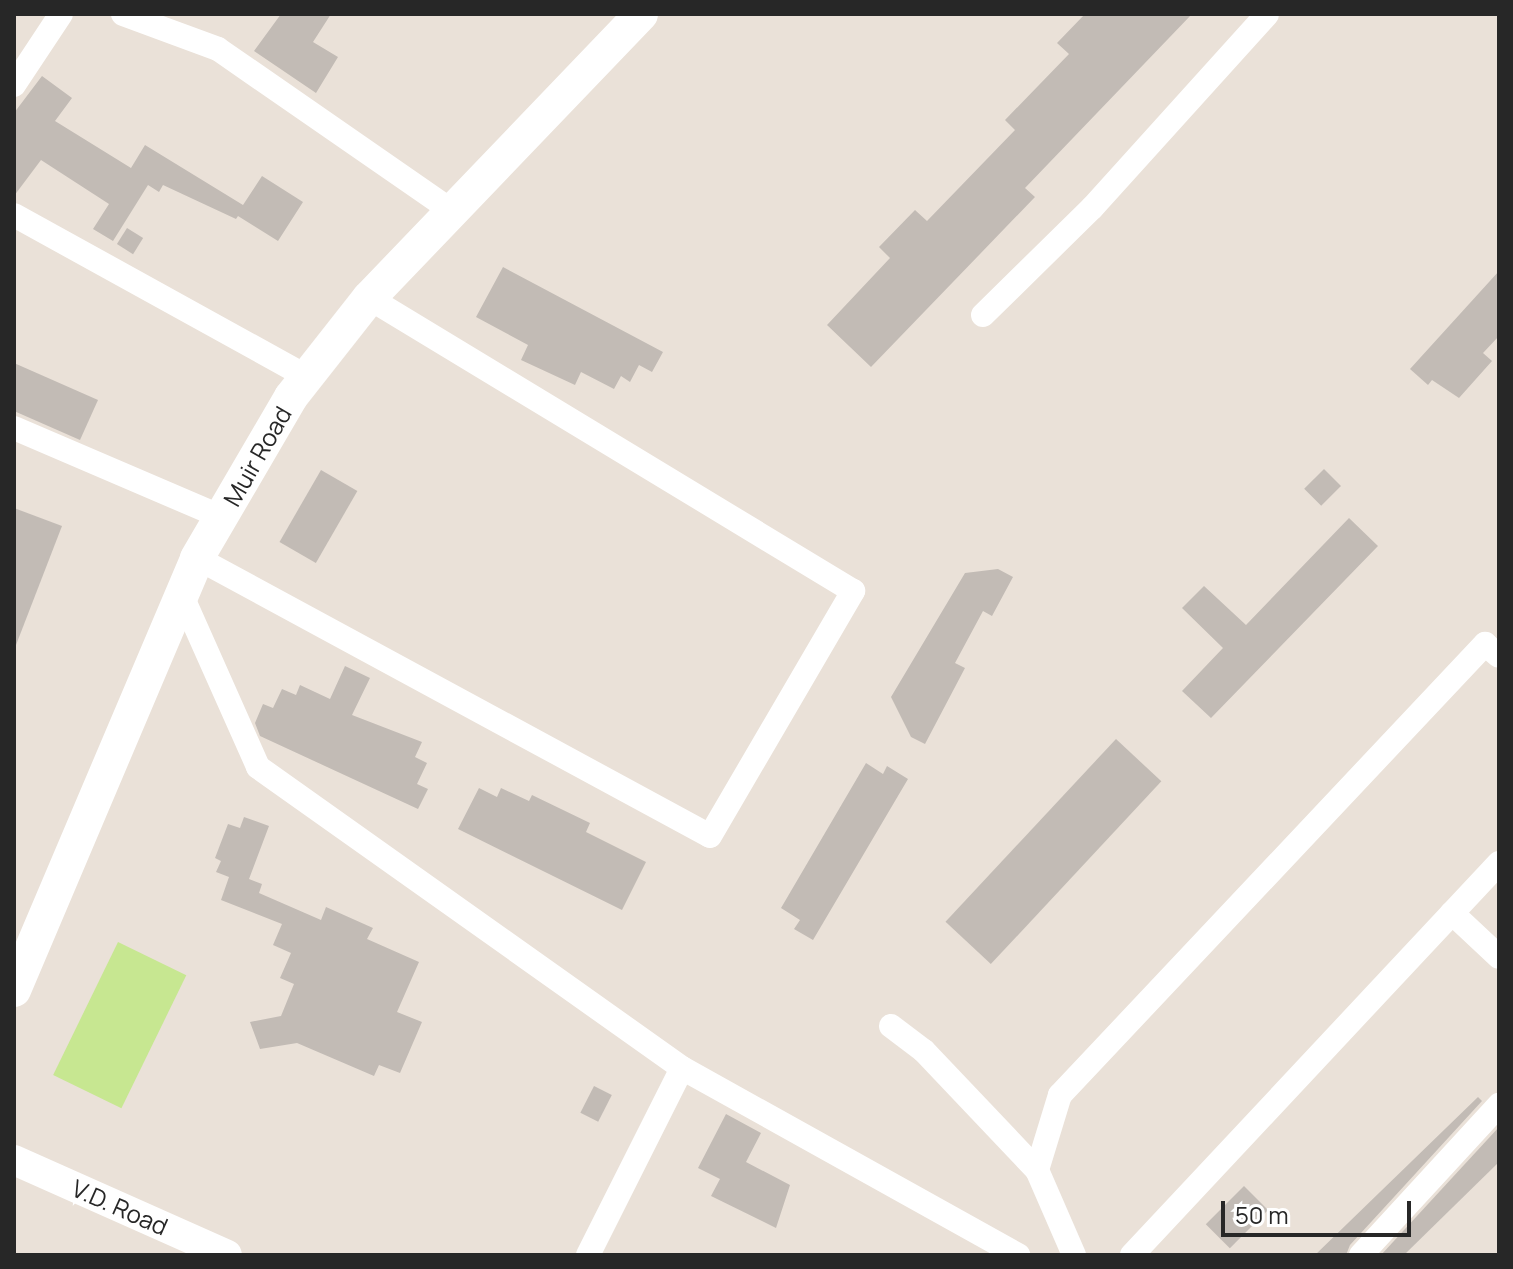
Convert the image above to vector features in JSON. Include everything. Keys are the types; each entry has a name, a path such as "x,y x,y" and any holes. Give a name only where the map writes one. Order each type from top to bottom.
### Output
{"main road":[{"name":"Muir Road","path":"14,990 197,558 307,377 369,298 641,14"}],"street":[{"path":"14,85 61,14"},
{"path":"123,14 218,49 452,211"},
{"path":"983,315 1092,208 1258,17"},
{"path":"14,215 307,377"},
{"path":"197,558 710,836 853,591 369,298"},
{"path":"14,428 222,517"},
{"path":"182,596 258,767 682,1068 1018,1255"},
{"path":"1037,1170 1060,1095 1485,644 1499,656"},
{"path":"1132,1255 1499,863"},
{"path":"1452,913 1499,957"},
{"path":"891,1026 924,1051 1037,1170 1074,1255"},
{"path":"588,1255 682,1068"},
{"path":"1361,1255 1499,1105"},
{"name":"V.D. Road","path":"14,1160 227,1255"}],"green space":[{"path":"118,942 186,975 121,1108 53,1075"}],"building":[{"path":"281,14 331,14 313,42 338,57 316,93 254,51"},
{"path":"1085,14 1192,14 1025,188 1035,197 871,367 827,325 890,258 879,247 915,210 927,221 1015,130 1005,120 1069,54 1057,43"},
{"path":"42,76 72,98 55,121 131,168 145,145 243,205 262,176 303,202 278,241 238,216 236,219 163,185 159,192 148,185 113,241 93,229 109,204 41,160 14,196 14,113"},
{"path":"127,228 143,238 133,254 117,244"},
{"path":"503,267 663,352 652,372 639,365 630,382 621,376 614,389 581,372 575,385 521,360 528,345 476,317"},
{"path":"1499,271 1499,336 1483,353 1492,361 1459,398 1432,380 1428,385 1410,369"},
{"path":"14,363 98,400 80,440 14,411"},
{"path":"1324,469 1341,486 1321,506 1304,489"},
{"path":"321,470 357,491 316,563 280,542"},
{"path":"14,508 62,526 16,645 14,645"},
{"path":"1349,518 1378,546 1211,718 1182,691 1223,648 1182,608 1204,586 1246,625"},
{"path":"998,569 1013,577 992,616 983,611 955,663 965,668 925,744 911,737 891,697 965,573"},
{"path":"345,666 370,678 352,715 422,742 415,757 427,763 417,784 428,789 418,809 260,736 255,723 263,704 273,708 282,689 296,695 300,685 330,699"},
{"path":"1116,739 1161,781 991,964 946,922"},
{"path":"866,763 883,774 887,766 908,779 813,940 794,929 800,920 781,908"},
{"path":"479,788 497,797 501,788 529,801 532,795 590,823 586,832 646,862 622,910 458,829"},
{"path":"244,817 269,826 249,879 262,884 259,893 321,920 326,907 373,928 367,939 419,962 397,1012 422,1022 400,1073 379,1065 374,1076 297,1043 260,1049 250,1022 281,1016 294,984 280,978 291,953 273,945 282,924 221,900 229,877 216,872 221,861 215,858 228,824 240,828"},
{"path":"594,1086 612,1095 598,1122 580,1113"},
{"path":"1478,1097 1482,1101 1350,1245 1346,1255 1315,1255"},
{"path":"726,1114 761,1133 746,1162 790,1185 776,1228 711,1196 720,1179 698,1168"},
{"path":"1499,1127 1499,1162 1404,1255 1381,1255"},
{"path":"1244,1186 1268,1210 1230,1248 1206,1224"}]}
